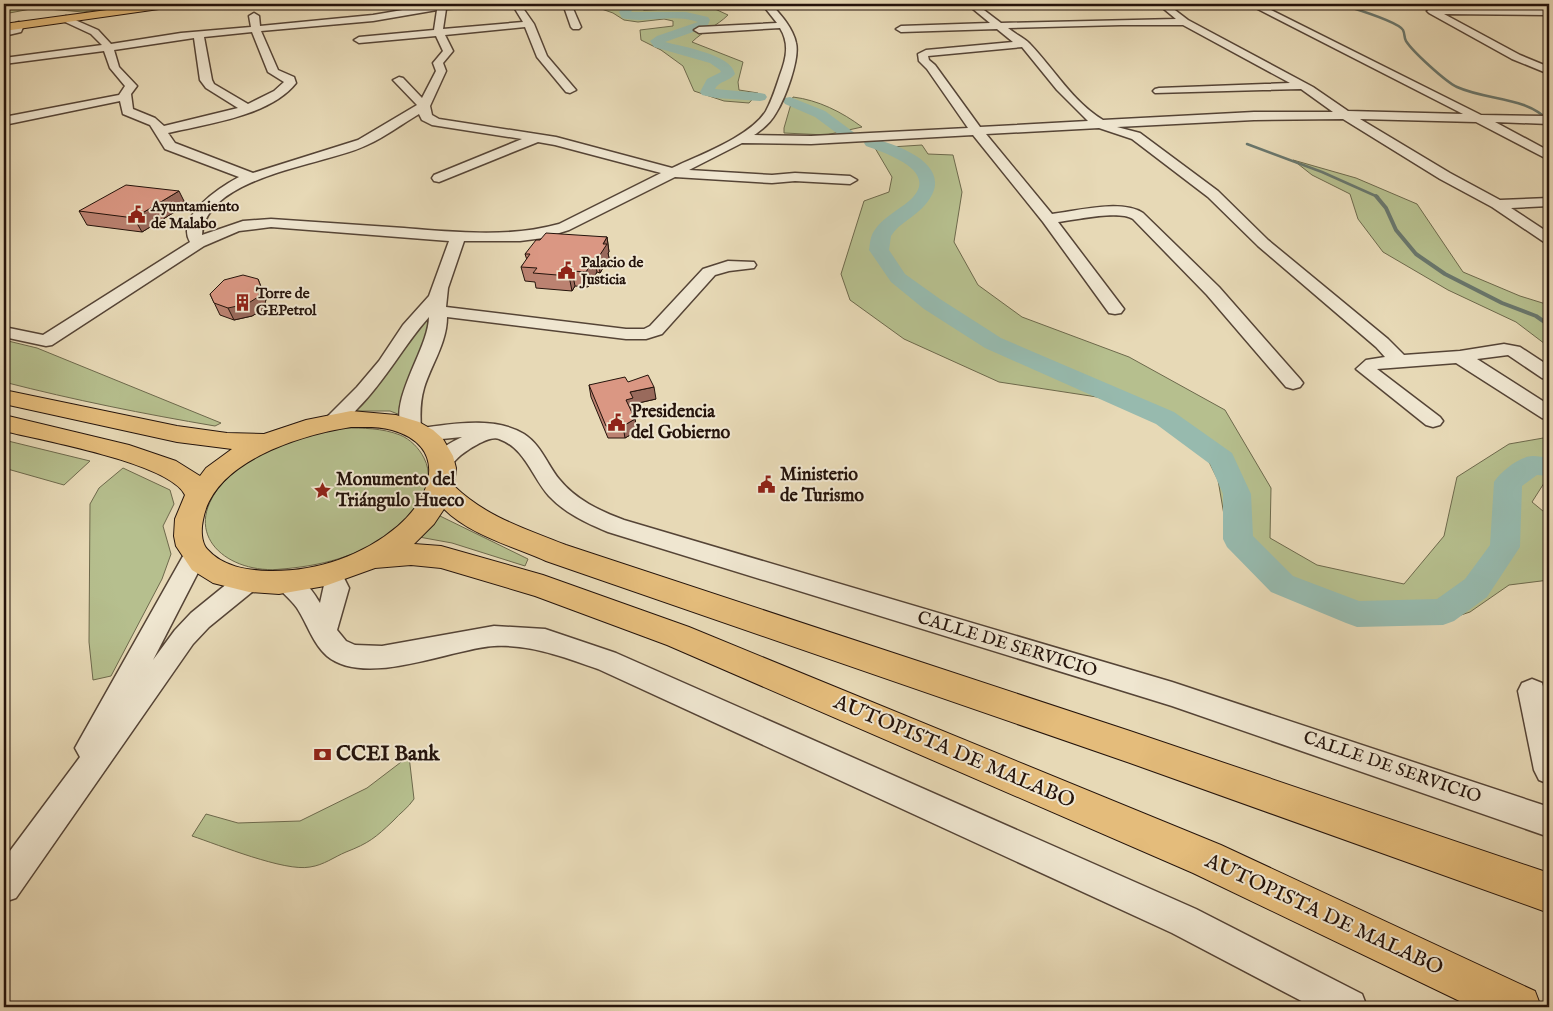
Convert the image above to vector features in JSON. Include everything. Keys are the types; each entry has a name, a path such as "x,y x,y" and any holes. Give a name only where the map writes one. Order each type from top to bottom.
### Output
{"main road":[{"path":"4,26 159,4"},
{"path":"4,26 19,26 173,4"},
{"path":"4,397 177,434 226,441 264,442"},
{"path":"442,475 429,511 409,533 370,558 330,574 288,582 248,582 216,572 204,564 195,555 187,533 192,508 199,496 220,472 248,451 264,442 299,429 351,419 383,420 416,431 438,450 442,475 460,508 486,524 556,553 1121,744 1549,893"},
{"path":"4,423 120,451 166,467 193,484 199,496"},
{"name":"AUTOPISTA DE MALABO","path":"370,558 411,554 441,557 543,587 678,636 1207,859 1519,1007"}],"street":[{"path":"4,61 200,35 388,16 443,5 478,4"},
{"path":"516,4 528,24 542,57 570,90"},
{"path":"567,4 576,27"},
{"path":"647,7 699,4"},
{"path":"4,332 46,341 200,242 226,230 259,223 458,237 500,237 556,230 731,144 756,129 770,114 790,57 791,43 783,25 766,4"},
{"path":"972,4 1025,44 1080,108 1099,124 1136,136 1213,194 1262,243 1382,343 1399,361"},
{"path":"1162,4 1185,22 1302,86 1345,115 1445,176 1497,204 1511,216 1549,239"},
{"path":"1252,4 1480,118 1549,156"},
{"path":"1528,4 1548,13"},
{"path":"200,242 194,235 193,230 199,216 224,190 252,177 354,147 424,106 441,71 438,63 448,51 447,44 439,32 438,23 443,5"},
{"path":"1548,13 1432,11 1516,58 1549,71"},
{"path":"161,131 266,101 290,83 290,79 273,72 256,30 254,16"},
{"path":"66,19 100,35 108,48 111,61 131,86 125,94 127,110 152,120 158,125 163,139 170,146 252,177"},
{"path":"901,29 1121,22 1185,22"},
{"path":"359,40 528,24"},
{"path":"699,30 783,25"},
{"path":"4,33 18,30 19,26"},
{"path":"200,35 206,80 210,86 246,108"},
{"path":"1025,44 923,54 924,61 960,106 976,130 1048,219 1115,309"},
{"path":"398,80 424,106 426,117 436,122 556,141 675,173 772,179 795,177 850,180"},
{"path":"1159,91 1302,86"},
{"path":"4,121 126,97"},
{"path":"731,144 1254,116 1345,115 1543,120"},
{"path":"756,129 780,140"},
{"path":"439,178 536,138"},
{"path":"731,144 761,145 797,140"},
{"path":"1497,204 1549,202"},
{"path":"1048,219 1115,211 1130,211 1138,216 1214,291 1293,383"},
{"path":"416,431 409,403 412,391 434,344 439,304 458,237"},
{"path":"334,421 364,391 417,317 439,304 626,334 646,334 656,330 709,272 728,266 748,265"},
{"path":"1433,421 1365,369 1373,364 1460,357 1504,349 1514,351 1549,374"},
{"path":"1460,357 1549,414"},
{"name":"CALLE DE SERVICIO","path":"416,431 492,431 516,438 526,446 547,479 558,492 571,504 606,522 654,539 1172,694 1549,822"},
{"path":"442,475 455,449 492,431"},
{"path":"72,790 86,756 195,555"},
{"path":"324,629 329,608 336,594 336,585 330,574"},
{"path":"4,886 184,637 200,620 248,582"},
{"path":"288,582 305,600 329,640 337,649 352,656 382,657 405,654 494,636 545,640 607,661 1184,921 1349,1007"},
{"path":"1532,691 1549,770"}],"green space":[{"path":"4,4 142,4 83,12 36,8 4,14"},
{"path":"595,4 649,4 649,8 715,9 728,15 692,42 743,62 738,82 739,90 758,93 749,103 724,101 694,91 683,66 661,50 641,40 640,30 673,26 673,21 664,19 638,22 624,20 613,13 593,6"},
{"path":"793,97 812,101 829,108 846,116 862,127 826,135 784,133"},
{"path":"922,145 928,154 953,155 962,192 954,242 978,285 1022,317 1129,357 1225,410 1271,488 1270,538 1317,565 1404,584 1444,536 1457,477 1509,444 1549,437 1549,480 1546,480 1532,502 1549,516 1549,580 1509,585 1470,612 1434,624 1370,623 1277,592 1229,544 1218,480 1201,446 1160,418 1097,397 999,382 904,339 850,300 841,274 864,201 889,192 892,177 875,148"},
{"path":"1293,160 1356,178 1417,204 1463,272 1520,296 1549,305 1549,347 1516,322 1448,290 1383,252 1358,219 1350,194 1312,175"},
{"path":"431,309 432,323 403,416 390,411 347,411 366,400 419,319"},
{"path":"4,340 37,348 221,423 215,426 162,417 4,382"},
{"path":"344,428 365,428 400,435 414,444 420,451 428,469 428,480 420,500 406,518 377,541 352,554 324,563 296,568 262,569 244,565 228,558 216,548 208,535 205,520 210,503 222,484 248,461 278,446 310,435"},
{"path":"4,440 90,461 64,485 4,468"},
{"path":"123,468 170,490 174,504 163,526 171,554 162,579 111,676 93,680 89,642 90,504 99,488"},
{"path":"440,516 528,559 525,566 452,543 419,537"},
{"path":"409,756 414,799 412,802 371,840 320,865 310,867 285,866 252,857 192,836 206,814 238,823 300,821 367,788"}],"building":[{"path":"126,185 179,191 134,218 79,211"},
{"path":"546,233 607,237 603,244 607,244 598,258 594,258 586,272 572,271 569,276 533,273 537,268 521,267 530,254 525,254 536,240 540,240"},
{"path":"243,275 258,279 261,287 258,297 247,304 228,308 214,303 210,294 224,280"},
{"path":"648,375 654,387 630,392 633,398 626,400 635,419 623,426 606,426 589,385 625,377 628,382"}],"waterway":[{"path":"631,4 625,12 626,15 686,15 704,20 703,24 697,27 656,41 659,44 715,60 727,68 728,74 712,82 707,92 760,97"},
{"path":"1340,4 1399,26 1403,30 1406,41 1415,52 1457,87 1529,107 1549,121"},
{"path":"790,101 820,114 848,134"},
{"path":"872,143 905,156 916,163 924,171 928,180 927,190 919,201 891,224 881,236 879,250 898,278 932,304 993,343 1165,418 1222,459 1237,494 1238,539 1282,584 1357,614 1443,612 1476,588 1505,547 1508,482 1532,465 1549,467"},
{"path":"1247,144 1322,172 1376,196"},
{"path":"1376,196 1386,208 1396,230 1416,254 1445,274 1502,303 1536,316 1549,325"}],"place":[{"name":"Ayuntamiento de Malabo","path":"137,215"},
{"name":"Palacio de Justicia","path":"567,271"},
{"name":"Torre de GEPetrol","path":"242,302"},
{"name":"Presidencia del Gobierno","path":"617,422"},
{"name":"Ministerio de Turismo","path":"766,485"},
{"name":"Monumento del Triángulo Hueco","path":"322,490"},
{"name":"CCEI Bank","path":"322,754"}]}
